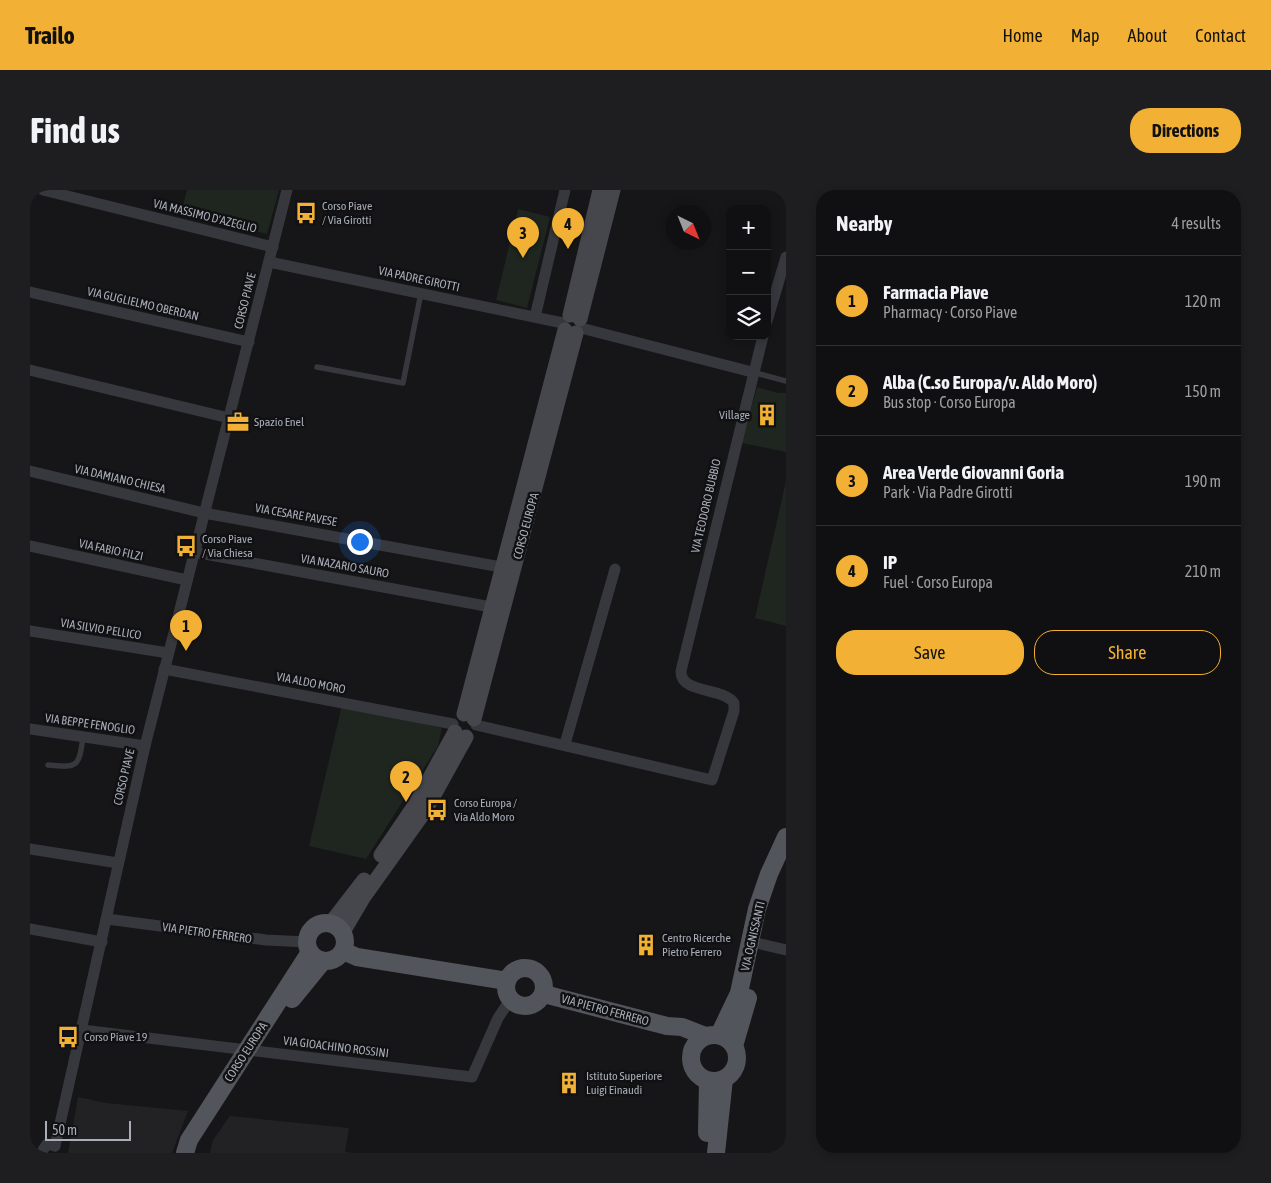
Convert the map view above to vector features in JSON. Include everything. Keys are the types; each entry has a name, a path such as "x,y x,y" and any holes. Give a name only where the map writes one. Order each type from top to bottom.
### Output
{"main road":[{"name":"CORSO EUROPA","path":"336,928 363,898 425,811 465,725 573,325 600,190"},
{"name":"CORSO EUROPA","path":"465,725 502,567 613,190"},
{"name":"VIA OGNISSANTI","path":"712,1035 739,993 757,909 769,874 786,837"},
{"name":"VIA OGNISSANTI","path":"734,1046 754,981 766,910 786,854"},
{"path":"316,926 336,928 345,945 343,951 334,959 313,951 312,930 316,926"},
{"name":"CORSO EUROPA","path":"194,1153 197,1141 313,951"},
{"path":"343,951 357,957 507,981"},
{"path":"532,969 543,979 544,994 540,1000 529,1007 522,1007 510,1000 505,987 507,981 517,970 532,969"},
{"name":"VIA PIETRO FERRERO","path":"544,994 667,1026 682,1027 712,1035"},
{"path":"667,1026 692,1049"},
{"path":"706,1153 716,1080 735,1068 737,1053 730,1041 712,1035 692,1049 690,1056 694,1070 716,1080"},
{"name":"CORSO EUROPA","path":"185,1153 189,1140 251,1050"},
{"path":"716,1080 716,1153"}],"street":[{"name":"VIA MASSIMO D'AZEGLIO","path":"43,190 273,247"},
{"name":"CORSO PIAVE","path":"57,1149 118,863 164,669 287,190"},
{"path":"535,317 565,190"},
{"path":"771,308 786,257"},
{"name":"VIA PADRE GIROTTI","path":"269,264 573,325 752,372"},
{"name":"VIA GUGLIELMO OBERDAN","path":"30,292 249,342"},
{"name":"VIA TEODORO BUBBIO","path":"684,682 681,671 752,372 762,340"},
{"path":"30,370 229,418"},
{"name":"VIA DAMIANO CHIESA","path":"30,471 204,512"},
{"name":"VIA CESARE PAVESE","path":"204,512 502,567"},
{"name":"VIA FABIO FILZI","path":"30,546 187,580"},
{"name":"VIA NAZARIO SAURO","path":"194,552 492,607"},
{"path":"565,744 615,569"},
{"name":"VIA SILVIO PELLICO","path":"30,631 168,654"},
{"name":"VIA ALDO MORO","path":"164,669 565,744 712,780 734,711 734,703 729,698 684,682"},
{"name":"VIA BEPPE FENOGLIO","path":"30,729 146,746"},
{"path":"30,848 118,863"},
{"name":"VIA PIETRO FERRERO","path":"107,918 266,940 313,951"},
{"path":"30,929 102,942"},
{"path":"761,944 786,950"},
{"name":"VIA GIOACHINO ROSSINI","path":"82,1030 472,1077 498,1018 510,1000"},
{"path":"41,1153 47,1144 57,1149"}],"lane":[{"path":"317,367 403,383 421,293"},
{"path":"752,372 786,381"},
{"path":"48,765 71,767 75,765 80,758 83,737"}],"shaded area":[{"path":"187,190 279,190 267,234 181,213"},
{"path":"518,209 550,217 527,308 496,300"},
{"path":"757,387 778,393 786,393 786,452 742,443"},
{"path":"786,481 786,626 755,618"},
{"path":"342,705 442,728 438,746 366,859 309,846"},
{"path":"78,1097 106,1103 188,1111 172,1153 68,1153"},
{"path":"230,1116 349,1128 345,1152 353,1153 210,1153 213,1140"}],"place":[{"name":"Corso Piave / Via Girotti","path":"306,213"},
{"name":"IP","path":"568,249"},
{"name":"Area Verde Giovanni Goria","path":"523,258"},
{"name":"Village","path":"767,415"},
{"name":"Spazio Enel","path":"238,422"},
{"name":"Corso Piave / Via Chiesa","path":"186,546"},
{"name":"Farmacia Piave","path":"186,651"},
{"name":"Alba (C.so Europa/v. Aldo Moro)","path":"406,802"},
{"name":"Corso Europa / Via Aldo Moro","path":"437,810"},
{"name":"Centro Ricerche Pietro Ferrero","path":"646,945"},
{"name":"Corso Piave 19","path":"68,1037"},
{"name":"Istituto Superiore Luigi Einaudi","path":"569,1083"}]}
